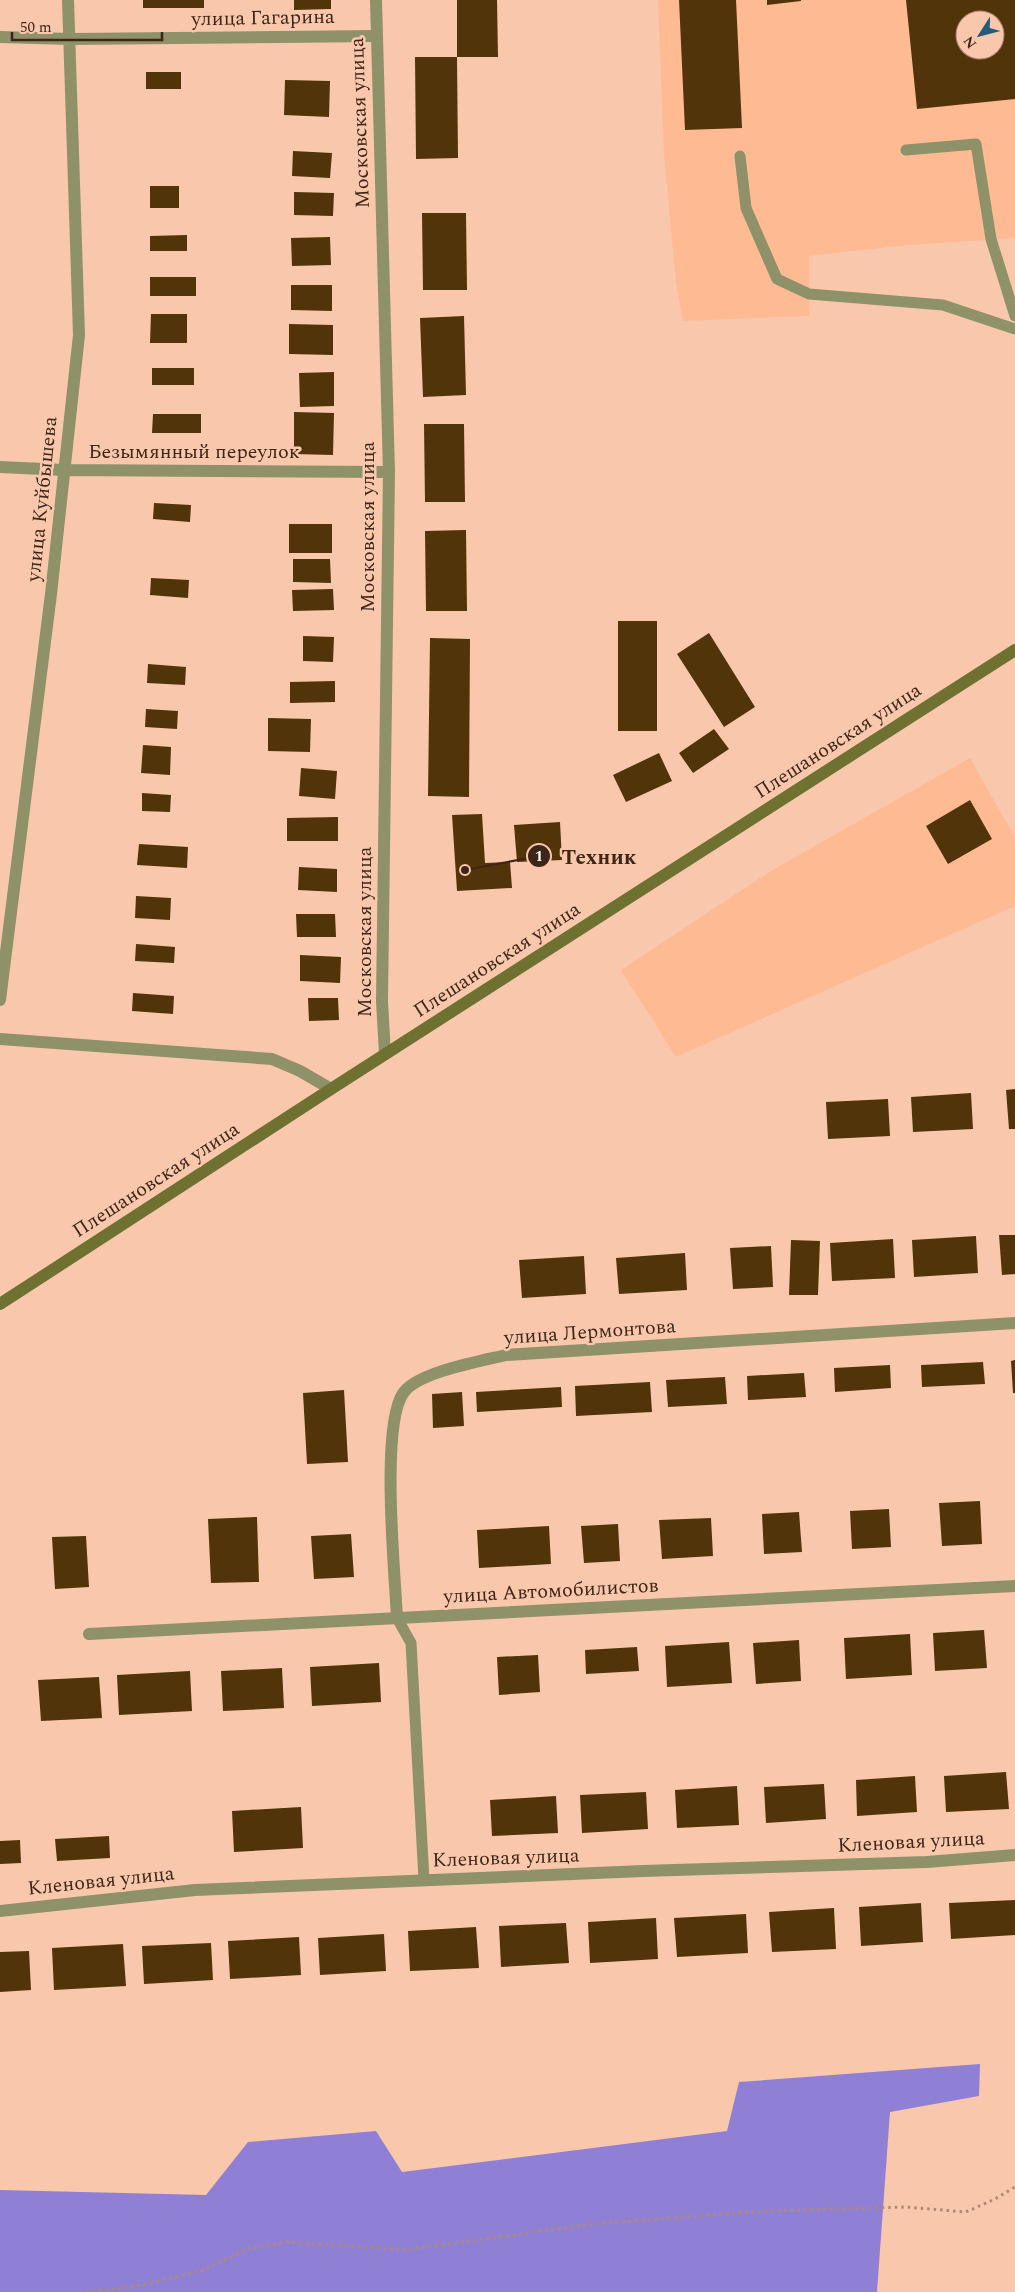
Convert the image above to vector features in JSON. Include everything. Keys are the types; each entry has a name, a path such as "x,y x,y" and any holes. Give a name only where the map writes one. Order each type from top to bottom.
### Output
{"main road":[{"name":"Плешановская улица","path":"0,1304 384,1054 1015,650"}],"street":[{"name":"улица Куйбышева","path":"0,1000 51,594 79,335 68,0"},
{"name":"Московская улица","path":"376,0 388,472 382,1001 384,1054"},
{"name":"улица Гагарина","path":"0,37 70,39 376,36"},
{"name":"Безымянный переулок","path":"0,467 64,470 388,472"},
{"path":"0,1039 272,1059 300,1071 331,1089"},
{"name":"улица Лермонтова","path":"397,1618 390,1463 396,1408 404,1391 426,1376 506,1355 1015,1323"},
{"name":"улица Автомобилистов","path":"89,1634 1015,1586"},
{"name":"Кленовая улица","path":"0,1911 195,1890 927,1862 1015,1855"}],"lane":[{"path":"906,150 976,144 991,240 1015,316"},
{"path":"740,156 746,208 777,279 809,294 943,305 1015,329"},
{"path":"397,1618 411,1643 424,1880"}],"path":[{"path":"86,2292 132,2287 194,2272 247,2249 287,2242 405,2250 594,2224 763,2211 906,2207 966,2212 996,2199 1015,2187"}],"shaded area":[{"path":"658,0 1015,0 1015,238 908,245 809,256 809,316 683,321 676,283 664,155"},
{"path":"970,758 1015,838 1015,906 676,1057 621,970 771,871"},
{"path":"980,2064 979,2096 890,2112 877,2292 0,2292 0,2190 206,2195 248,2142 376,2131 402,2172 727,2131 739,2082"}],"building":[{"path":"143,0 204,0 204,8 143,8"},
{"path":"294,0 331,0 331,9 294,10"},
{"path":"457,0 497,0 498,57 457,57"},
{"path":"679,0 736,0 742,128 685,130"},
{"path":"767,0 801,0 801,1 767,5"},
{"path":"906,0 1015,0 1015,99 917,109"},
{"path":"415,57 457,57 458,158 416,159"},
{"path":"146,72 181,72 181,89 146,89"},
{"path":"285,80 330,81 329,117 284,115"},
{"path":"293,151 332,153 330,178 292,176"},
{"path":"150,186 179,186 179,208 150,208"},
{"path":"294,192 334,193 333,216 294,215"},
{"path":"422,213 466,213 467,290 423,290"},
{"path":"187,235 187,251 150,251 150,236"},
{"path":"330,237 331,265 292,266 291,238"},
{"path":"150,277 196,277 196,296 150,296"},
{"path":"291,285 332,285 332,311 291,310"},
{"path":"151,314 187,314 187,343 150,343"},
{"path":"464,316 466,395 423,397 420,318"},
{"path":"289,324 333,325 333,355 289,354"},
{"path":"152,368 194,368 194,385 152,385"},
{"path":"334,372 334,406 300,407 299,373"},
{"path":"294,412 334,413 333,455 294,454"},
{"path":"153,414 201,414 201,433 152,433"},
{"path":"424,424 464,424 465,502 425,502"},
{"path":"154,503 191,505 190,522 153,519"},
{"path":"289,524 332,524 332,553 289,553"},
{"path":"466,530 467,611 426,611 425,531"},
{"path":"293,559 330,559 331,583 293,582"},
{"path":"151,578 189,580 188,598 150,595"},
{"path":"333,589 334,610 293,611 292,590"},
{"path":"618,621 657,621 657,731 618,731"},
{"path":"709,633 755,707 724,727 677,654"},
{"path":"303,636 334,637 333,662 303,661"},
{"path":"430,638 470,639 469,797 428,796"},
{"path":"148,664 186,667 185,685 147,683"},
{"path":"335,681 335,702 290,703 290,682"},
{"path":"146,709 178,711 177,729 145,727"},
{"path":"268,718 311,719 310,752 268,751"},
{"path":"714,729 729,749 693,773 679,753"},
{"path":"143,745 171,747 170,775 141,773"},
{"path":"659,753 672,781 626,802 613,775"},
{"path":"301,768 337,771 335,799 299,796"},
{"path":"142,793 171,795 170,812 142,811"},
{"path":"970,800 992,839 948,864 926,826"},
{"path":"482,814 485,863 510,862 512,888 457,891 452,815"},
{"path":"338,817 338,841 287,841 287,818"},
{"path":"560,822 562,860 517,862 514,825"},
{"path":"139,844 188,847 187,868 137,865"},
{"path":"299,867 337,869 337,892 298,890"},
{"path":"136,896 171,898 170,920 135,918"},
{"path":"296,914 335,914 336,937 297,937"},
{"path":"136,944 175,947 174,963 135,961"},
{"path":"300,955 341,957 340,983 300,981"},
{"path":"133,993 174,996 173,1014 132,1011"},
{"path":"308,998 338,998 339,1020 309,1021"},
{"path":"1015,1089 1015,1129 1009,1129 1006,1090"},
{"path":"971,1093 973,1129 913,1132 911,1097"},
{"path":"888,1099 890,1136 828,1139 826,1102"},
{"path":"999,1235 1015,1235 1015,1274 1002,1275"},
{"path":"976,1236 978,1273 914,1277 912,1240"},
{"path":"893,1239 895,1278 832,1281 830,1243"},
{"path":"791,1240 820,1241 818,1295 789,1295"},
{"path":"771,1246 773,1287 733,1289 730,1248"},
{"path":"685,1253 687,1290 619,1294 616,1258"},
{"path":"584,1256 586,1294 522,1298 519,1260"},
{"path":"1015,1360 1015,1393 1013,1393 1011,1361"},
{"path":"983,1362 985,1384 922,1387 921,1365"},
{"path":"890,1365 891,1388 835,1392 834,1368"},
{"path":"804,1373 806,1397 748,1400 747,1376"},
{"path":"725,1377 727,1404 668,1407 666,1380"},
{"path":"650,1382 652,1412 576,1416 575,1386"},
{"path":"561,1387 562,1407 477,1412 476,1392"},
{"path":"344,1390 348,1462 307,1464 303,1393"},
{"path":"462,1392 464,1426 433,1428 432,1394"},
{"path":"980,1501 982,1544 942,1546 939,1503"},
{"path":"889,1509 891,1547 852,1549 850,1511"},
{"path":"799,1512 802,1552 764,1554 762,1514"},
{"path":"257,1517 259,1582 211,1583 208,1519"},
{"path":"711,1518 713,1556 662,1559 659,1520"},
{"path":"618,1524 620,1561 584,1563 581,1526"},
{"path":"549,1526 551,1564 479,1568 477,1530"},
{"path":"351,1534 354,1577 314,1579 311,1536"},
{"path":"86,1536 89,1587 55,1589 52,1537"},
{"path":"984,1630 987,1668 935,1671 933,1633"},
{"path":"910,1634 912,1675 846,1679 844,1638"},
{"path":"799,1640 801,1681 756,1684 753,1643"},
{"path":"729,1642 732,1683 667,1687 665,1646"},
{"path":"637,1647 639,1671 586,1674 585,1650"},
{"path":"538,1655 540,1692 499,1695 497,1657"},
{"path":"379,1663 381,1702 312,1706 310,1667"},
{"path":"282,1668 284,1708 223,1711 221,1671"},
{"path":"190,1671 192,1711 119,1715 117,1675"},
{"path":"99,1677 102,1718 41,1721 38,1680"},
{"path":"1006,1772 1009,1809 946,1812 944,1776"},
{"path":"915,1776 917,1812 857,1816 856,1780"},
{"path":"824,1784 826,1819 766,1823 764,1787"},
{"path":"737,1786 739,1825 677,1828 675,1790"},
{"path":"646,1792 648,1829 582,1833 580,1795"},
{"path":"556,1796 558,1833 492,1836 490,1800"},
{"path":"301,1807 303,1848 234,1852 232,1811"},
{"path":"109,1836 110,1858 57,1861 55,1839"},
{"path":"20,1840 21,1863 0,1864 0,1841"},
{"path":"1015,1900 1015,1935 951,1939 949,1903"},
{"path":"921,1903 923,1942 861,1946 859,1907"},
{"path":"834,1908 836,1949 772,1952 769,1912"},
{"path":"746,1914 748,1953 677,1957 674,1918"},
{"path":"656,1918 658,1959 590,1963 588,1922"},
{"path":"566,1923 569,1963 501,1967 499,1926"},
{"path":"476,1927 479,1968 410,1971 408,1931"},
{"path":"384,1934 386,1971 320,1975 318,1938"},
{"path":"299,1937 301,1975 230,1979 228,1941"},
{"path":"211,1943 213,1980 144,1984 142,1946"},
{"path":"123,1944 126,1986 54,1990 52,1948"},
{"path":"29,1951 31,1990 0,1992 0,1952"}],"place":[{"name":"Техник","path":"465,870"}]}
